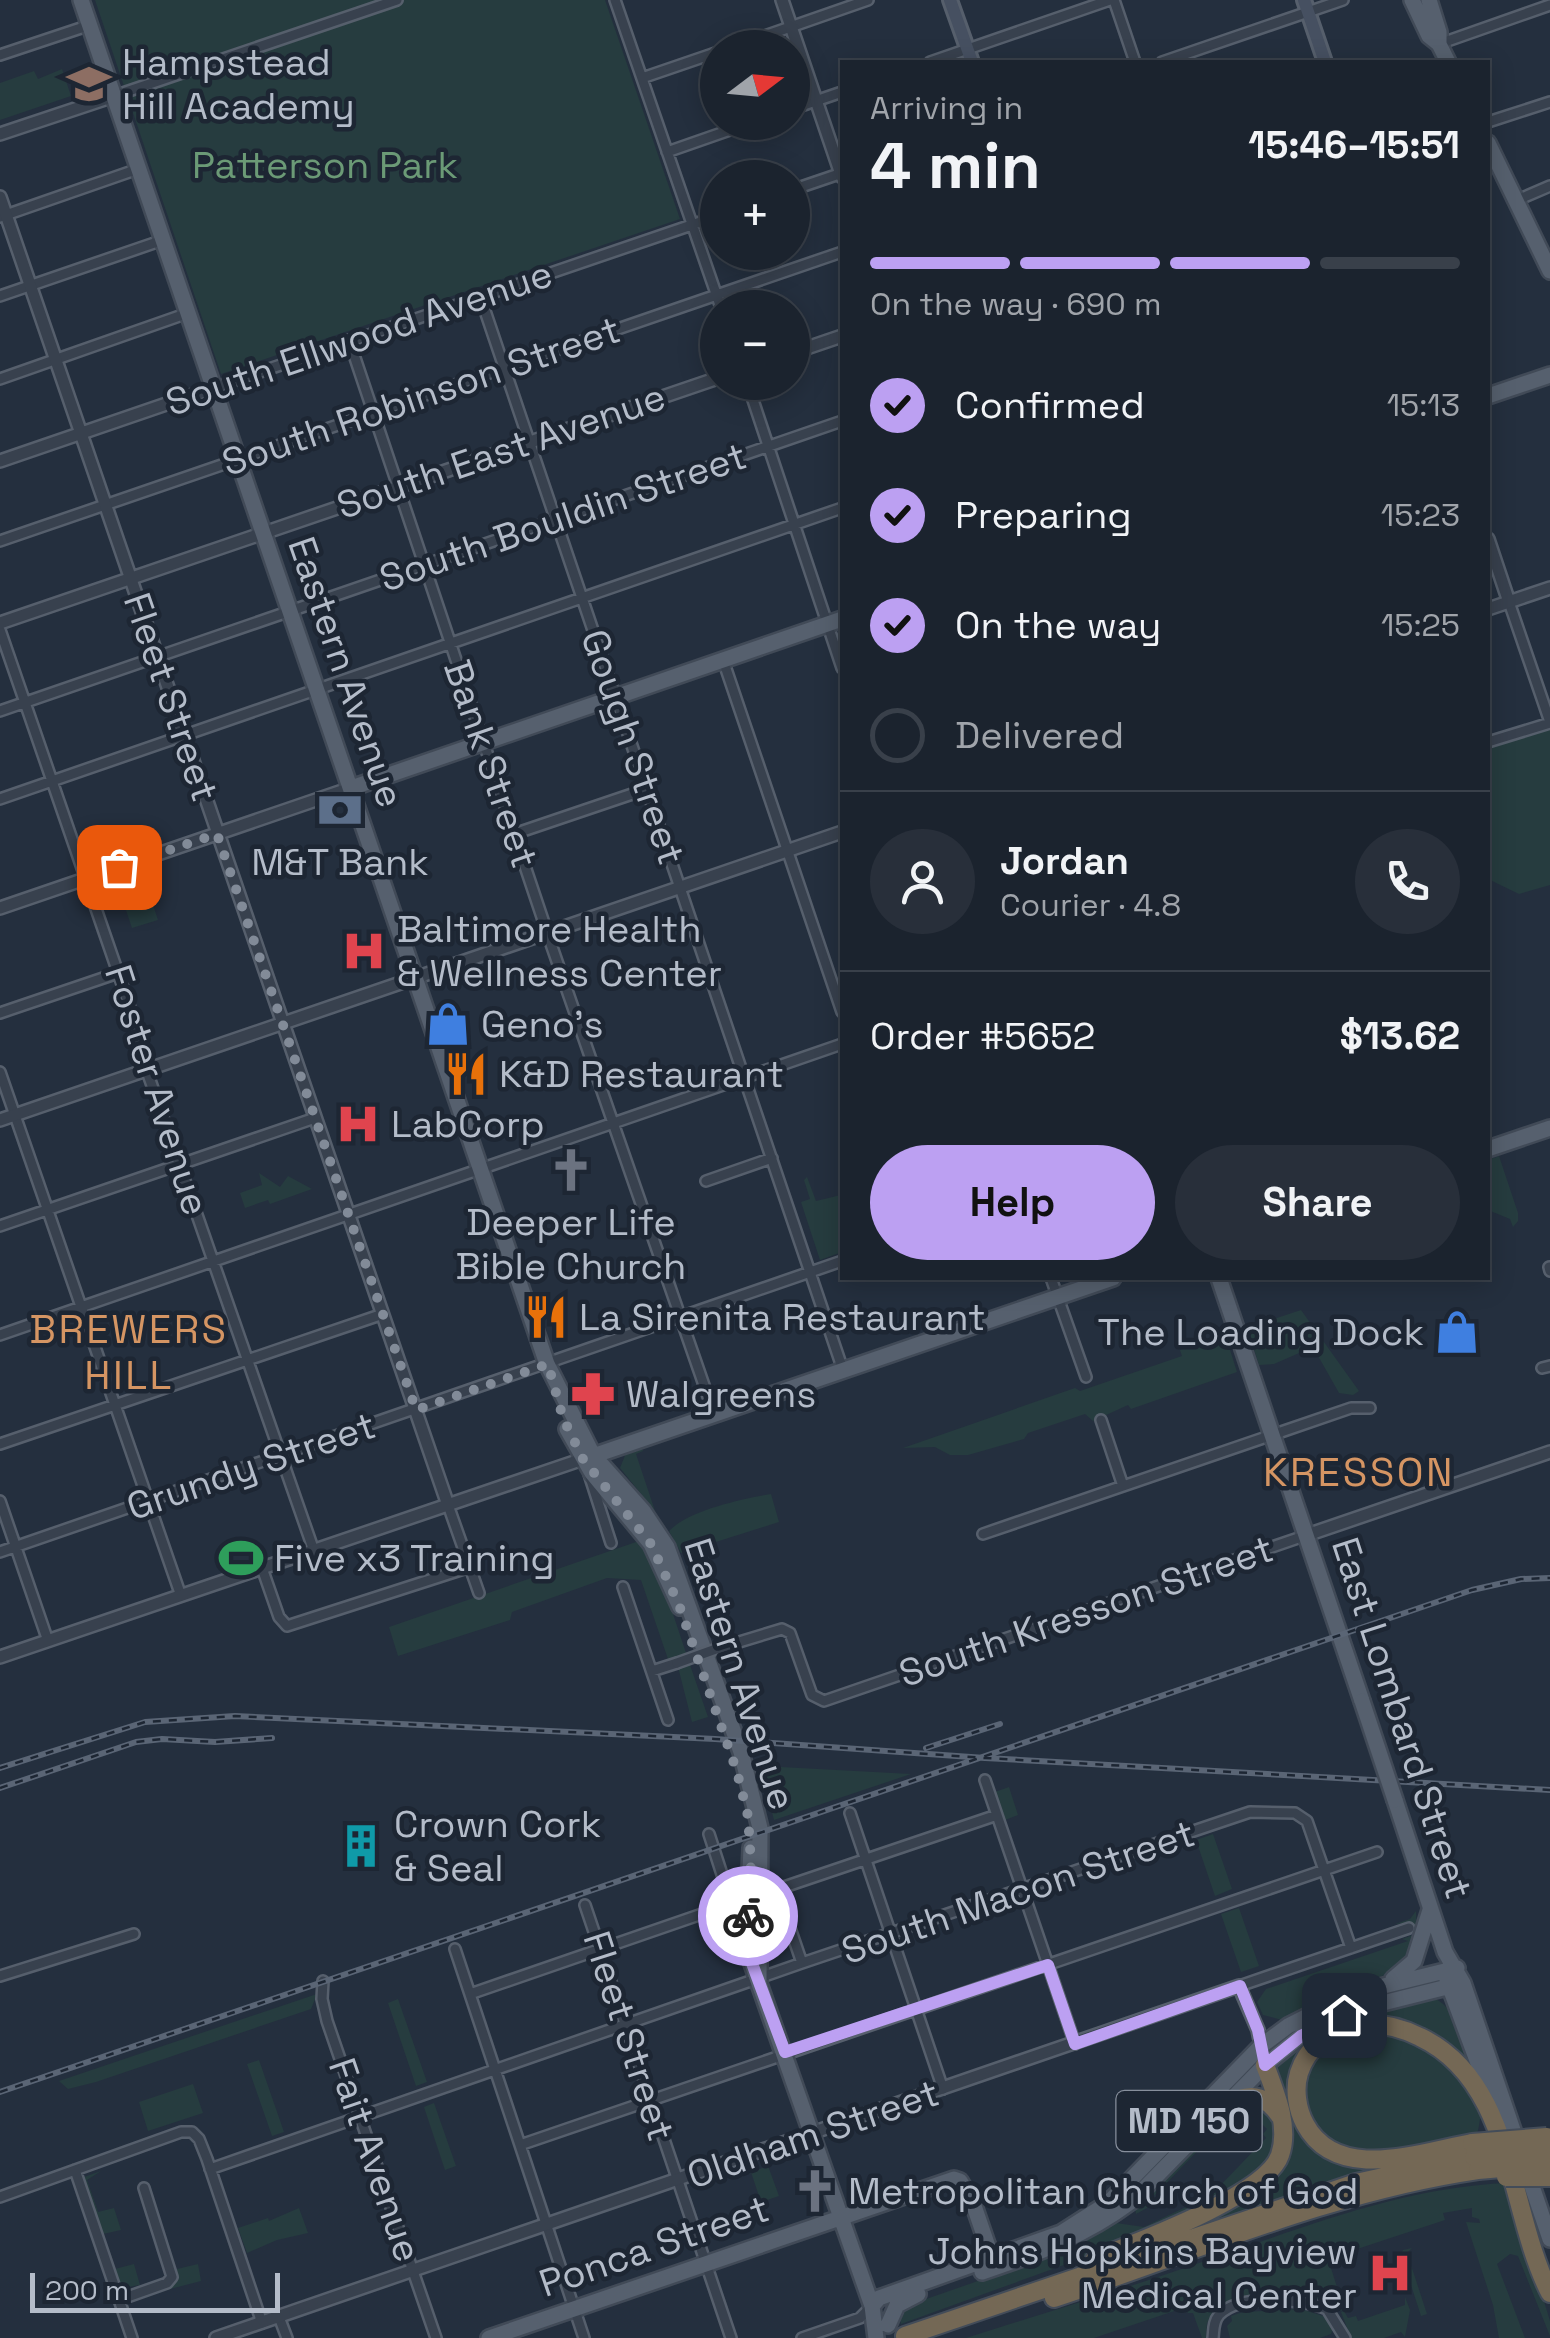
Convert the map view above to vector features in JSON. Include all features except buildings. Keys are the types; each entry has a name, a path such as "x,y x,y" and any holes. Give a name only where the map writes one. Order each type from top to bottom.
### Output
{"highway":[{"path":"1550,2164 1476,2162 1371,2160 1334,2153 1322,2145 1304,2122 1296,2096 1304,2062 1316,2045 1336,2030 1370,2024 1415,2034 1448,2054 1472,2080 1488,2110 1550,2292"},
{"path":"892,2333 1151,2237 1257,2183 1279,2160 1284,2142 1282,2118 1263,2055"},
{"path":"1226,2106 1240,2097 1258,2097 1273,2106 1282,2118"},
{"path":"936,2338 1364,2194 1549,2144"},
{"path":"892,2333 1356,2183 1476,2162 1550,2177"}],"main road":[{"name":"Eastern Avenue","path":"81,0 548,1364 563,1418 651,1544 679,1605 744,1794 751,1838 750,1958 872,2306 892,2333"},
{"path":"950,0 969,56"},
{"path":"1412,0 1429,36 1439,44 1447,60"},
{"path":"1428,4 1440,32 1439,44"},
{"path":"1306,6 1325,60"},
{"path":"1490,148 1550,272"},
{"path":"1490,395 1550,375"},
{"path":"351,788 835,622"},
{"path":"1490,1149 1550,1128"},
{"path":"588,1457 1107,1280"},
{"name":"East Lombard Street","path":"1220,1280 1446,1952 1550,2282"},
{"name":"Eastern Avenue","path":"588,1457 643,1511 667,1548 749,1779 761,1851 759,1980"},
{"path":"729,1901 749,1897"},
{"name":"MD 150","path":"892,2333 902,2300 1061,2233 1108,2202 1263,2055 1320,2008 1403,1973 1414,1960 1429,1901"},
{"name":"East Lombard Street","path":"1454,1977 1550,2240"},
{"name":"MD 150","path":"1386,1983 1454,1977"},
{"name":"MD 150","path":"872,2306 879,2298 1069,2242 1132,2201 1226,2106 1263,2055 1326,2022 1454,1977"},
{"name":"Ponca Street","path":"489,2338 954,2179 960,2181 973,2203 993,2263"}],"street":[{"path":"0,134 398,0"},
{"path":"630,0 616,2 714,290"},
{"path":"782,0 840,169"},
{"path":"780,30 868,0"},
{"path":"943,60 969,56 1112,0 1135,60"},
{"path":"1167,60 1306,6 1342,0"},
{"path":"1439,44 1550,6"},
{"path":"0,55 90,25"},
{"path":"642,78 700,58"},
{"path":"810,103 840,93"},
{"path":"1490,121 1550,102"},
{"path":"667,152 701,140"},
{"path":"3,216 138,168"},
{"path":"810,185 840,176"},
{"path":"1516,201 1550,186"},
{"name":"Fleet Street","path":"0,197 3,216 56,360 479,1593"},
{"name":"South Ellwood Avenue","path":"0,461 700,222"},
{"path":"0,296 162,240"},
{"name":"South Robinson Street","path":"731,290 840,253"},
{"name":"Gough Street","path":"480,296 843,1370"},
{"name":"South Robinson Street","path":"0,541 700,300"},
{"path":"0,379 188,313"},
{"path":"810,347 840,337"},
{"name":"Bank Street","path":"349,340 547,933 714,1414"},
{"name":"South East Avenue","path":"0,626 700,384"},
{"path":"752,400 794,525 835,622 840,655"},
{"name":"South Bouldin Street","path":"0,711 840,422"},
{"path":"0,799 840,509"},
{"path":"1490,545 1550,722 1490,741"},
{"path":"1490,608 1550,588"},
{"name":"Foster Avenue","path":"0,626 118,973 147,1071 314,1550"},
{"path":"723,660 840,1006"},
{"path":"0,908 351,788"},
{"path":"514,834 648,789"},
{"path":"0,1120 840,833"},
{"path":"0,1013 118,973"},
{"path":"0,1335 840,1045"},
{"path":"0,1072 181,1596"},
{"path":"0,1226 315,1118"},
{"path":"706,1181 772,1158"},
{"name":"Grundy Street","path":"0,1552 840,1262"},
{"path":"1052,1280 1086,1378"},
{"path":"0,1444 382,1314"},
{"path":"983,1534 1351,1408 1370,1408"},
{"path":"1100,1420 1123,1486"},
{"name":"South Kresson Street","path":"652,1671 774,1629 790,1632 812,1695 824,1701 1550,1452"},
{"path":"0,1657 588,1457"},
{"name":"Eastern Avenue","path":"588,1457 611,1543"},
{"path":"0,1501 48,1641"},
{"path":"262,1568 280,1617 287,1626 294,1626 470,1567"},
{"path":"624,1587 668,1720"},
{"path":"985,1780 1075,2044"},
{"name":"South Macon Street","path":"210,2169 802,1963 1254,1812 1295,1813 1304,1817 1351,1948"},
{"path":"850,1813 943,2090"},
{"path":"802,1963 778,1893 780,1888 997,1815"},
{"name":"Eastern Avenue","path":"709,1834 750,1958"},
{"path":"520,2145 1377,1852"},
{"path":"470,1994 729,1901"},
{"name":"Fleet Street","path":"585,1904 732,2338"},
{"name":"Oldham Street","path":"216,2338 1409,1928"},
{"path":"0,1976 134,1934"},
{"path":"454,1949 584,2338"},
{"name":"Fait Avenue","path":"323,1981 327,2021 436,2338"},
{"path":"1240,1986 1263,2055"},
{"path":"0,2196 188,2131 199,2138 262,2323"},
{"path":"75,2170 132,2338"},
{"path":"119,2300 172,2278 144,2188"},
{"path":"1213,2338 1215,2322 1224,2312 1277,2300 1324,2307 1345,2338"},
{"path":"802,2338 860,2318 872,2306"},
{"path":"279,2317 286,2338"}],"green space":[{"name":"Patterson Park","path":"95,0 605,0 680,219 221,374"},
{"path":"62,69 71,96 0,120 0,83 34,71 38,79"},
{"path":"1550,728 1550,885 1519,894 1490,880 1490,746"},
{"path":"152,902 158,920 132,928 126,910"},
{"path":"1499,1156 1518,1213 1513,1227 1510,1219 1490,1211 1490,1159"},
{"path":"259,1173 280,1187 288,1176 312,1189 245,1208 240,1193 262,1185"},
{"path":"807,1177 816,1201 840,1195 840,1253 820,1260 801,1202 810,1199 804,1180"},
{"path":"1301,1310 1359,1391 1353,1395 1339,1393 1313,1347 1274,1364 1259,1365 1247,1328"},
{"path":"1225,1334 1237,1372 1131,1409 1128,1405 1093,1421 1085,1414 1028,1433 1024,1439 968,1455 950,1455 935,1447 903,1448 1075,1388 1080,1391 1182,1356 1180,1350"},
{"path":"642,1448 636,1454 655,1511 620,1468 626,1453"},
{"path":"771,1494 779,1522 681,1553 669,1531 702,1511"},
{"path":"639,1541 666,1593 687,1656 669,1662 641,1580 607,1578 512,1612 510,1620 398,1656 389,1627"},
{"path":"689,1662 708,1717 692,1722 678,1667"},
{"path":"760,1766 911,1774 774,1820"},
{"path":"1009,1787 1018,1815 1005,1820 995,1792"},
{"path":"1213,1834 1232,1889 1215,1896 1196,1840"},
{"path":"1239,1908 1259,1966 1241,1972 1221,1914"},
{"path":"1416,1911 1417,1939 1411,1940 1417,1941 1392,1971 1331,1993 1282,2020 1263,2015 1257,2002 1266,1989 1408,1941 1402,1939 1413,1935 1409,1923 1395,1924 1410,1919"},
{"path":"317,1994 311,2009 96,2082 68,2089 59,2081"},
{"path":"1432,1998 1448,2009 1473,2070 1359,2016"},
{"path":"398,1999 427,2082 416,2086 388,2003"},
{"path":"1327,2028 1291,2093 1347,2165 1371,2169 1165,2237 1278,2173 1277,2064 1294,2048"},
{"path":"1371,2031 1421,2047 1465,2080 1480,2115 1477,2136 1383,2152 1346,2150 1323,2137 1307,2106 1306,2075 1311,2063 1318,2053 1341,2038"},
{"path":"259,2060 284,2132 272,2136 247,2064"},
{"path":"193,2084 203,2113 148,2131 139,2102"},
{"path":"1249,2101 1273,2113 1277,2142 1266,2167 1206,2204 1086,2257 901,2324 900,2315 909,2305 1067,2250 1116,2223 1144,2227 1186,2207 1210,2188 1215,2191 1266,2138 1263,2134 1267,2129 1250,2112"},
{"path":"1248,2102 1248,2111 1237,2110 1148,2202 1147,2208 1136,2214 1135,2207 1234,2107"},
{"path":"434,2103 456,2166 445,2170 424,2107"},
{"path":"768,2166 779,2196 761,2202 751,2172"},
{"path":"101,2171 87,2180 98,2212 114,2208 121,2230 103,2234 84,2177"},
{"path":"1508,2183 1550,2321 1550,2336 1518,2256 1510,2254 1497,2264 1525,2338 1499,2338 1493,2305 1466,2222 1480,2223 1472,2217 1472,2208 1443,2213 1445,2220 1336,2256 1337,2262 1330,2265 1344,2309 1341,2311 1325,2301 1267,2296 1219,2309 1207,2323 1206,2338 1202,2338 1193,2313 1188,2313 1186,2307 1094,2338 966,2338 1351,2212 1429,2192"},
{"path":"299,2208 308,2233 277,2240 247,2253 238,2228 268,2218 269,2221"},
{"path":"1412,2248 1407,2253 1427,2314 1421,2316 1401,2254"},
{"path":"134,2264 140,2285 121,2288 115,2269"},
{"path":"198,2264 201,2281 170,2289 177,2269"},
{"path":"1405,2297 1410,2310 1405,2337 1401,2332 1384,2338 1351,2338 1341,2312 1348,2318 1356,2316 1358,2321 1405,2305"},
{"path":"1301,2309 1323,2316 1333,2329 1331,2334 1320,2338 1230,2338 1227,2326 1231,2316"}],"railway":[{"path":"0,2092 1472,1590 1521,1579 1550,1578"},
{"path":"0,1768 145,1722 235,1716 715,1739 1550,1790"},
{"path":"926,1748 1000,1724"},
{"path":"0,1788 136,1742 272,1738"}],"way so far":[{"path":"119,867 217,834 416,1410 548,1364 552,1389 583,1459 651,1544 679,1605 744,1794 751,1838 748,1916"}],"place":[{"name":"Hampstead Hill Academy","path":"89,84"},
{"name":"M&T Bank","path":"340,810"},
{"name":"Baltimore Health & Wellness Center","path":"364,951"},
{"name":"Geno's","path":"448,1024"},
{"name":"K&D Restaurant","path":"466,1074"},
{"name":"LabCorp","path":"358,1124"},
{"name":"Deeper Life Bible Church","path":"571,1170"},
{"name":"La Sirenita Restaurant","path":"546,1317"},
{"name":"The Loading Dock","path":"1457,1332"},
{"name":"Walgreens","path":"593,1394"},
{"name":"Five x3 Training","path":"241,1558"},
{"name":"Crown Cork & Seal","path":"361,1846"},
{"name":"Metropolitan Church of God","path":"815,2191"},
{"name":"Johns Hopkins Bayview Medical Center","path":"1390,2273"}],"district":[{"name":"BREWERS HILL","path":"129,1352"},
{"name":"KRESSON","path":"1359,1472"}],"route":[{"path":"748,1916 750,1958 785,2052 1048,1965 1075,2044 1240,1986 1258,2030 1265,2065 1301,2036 1344,2015"}]}
